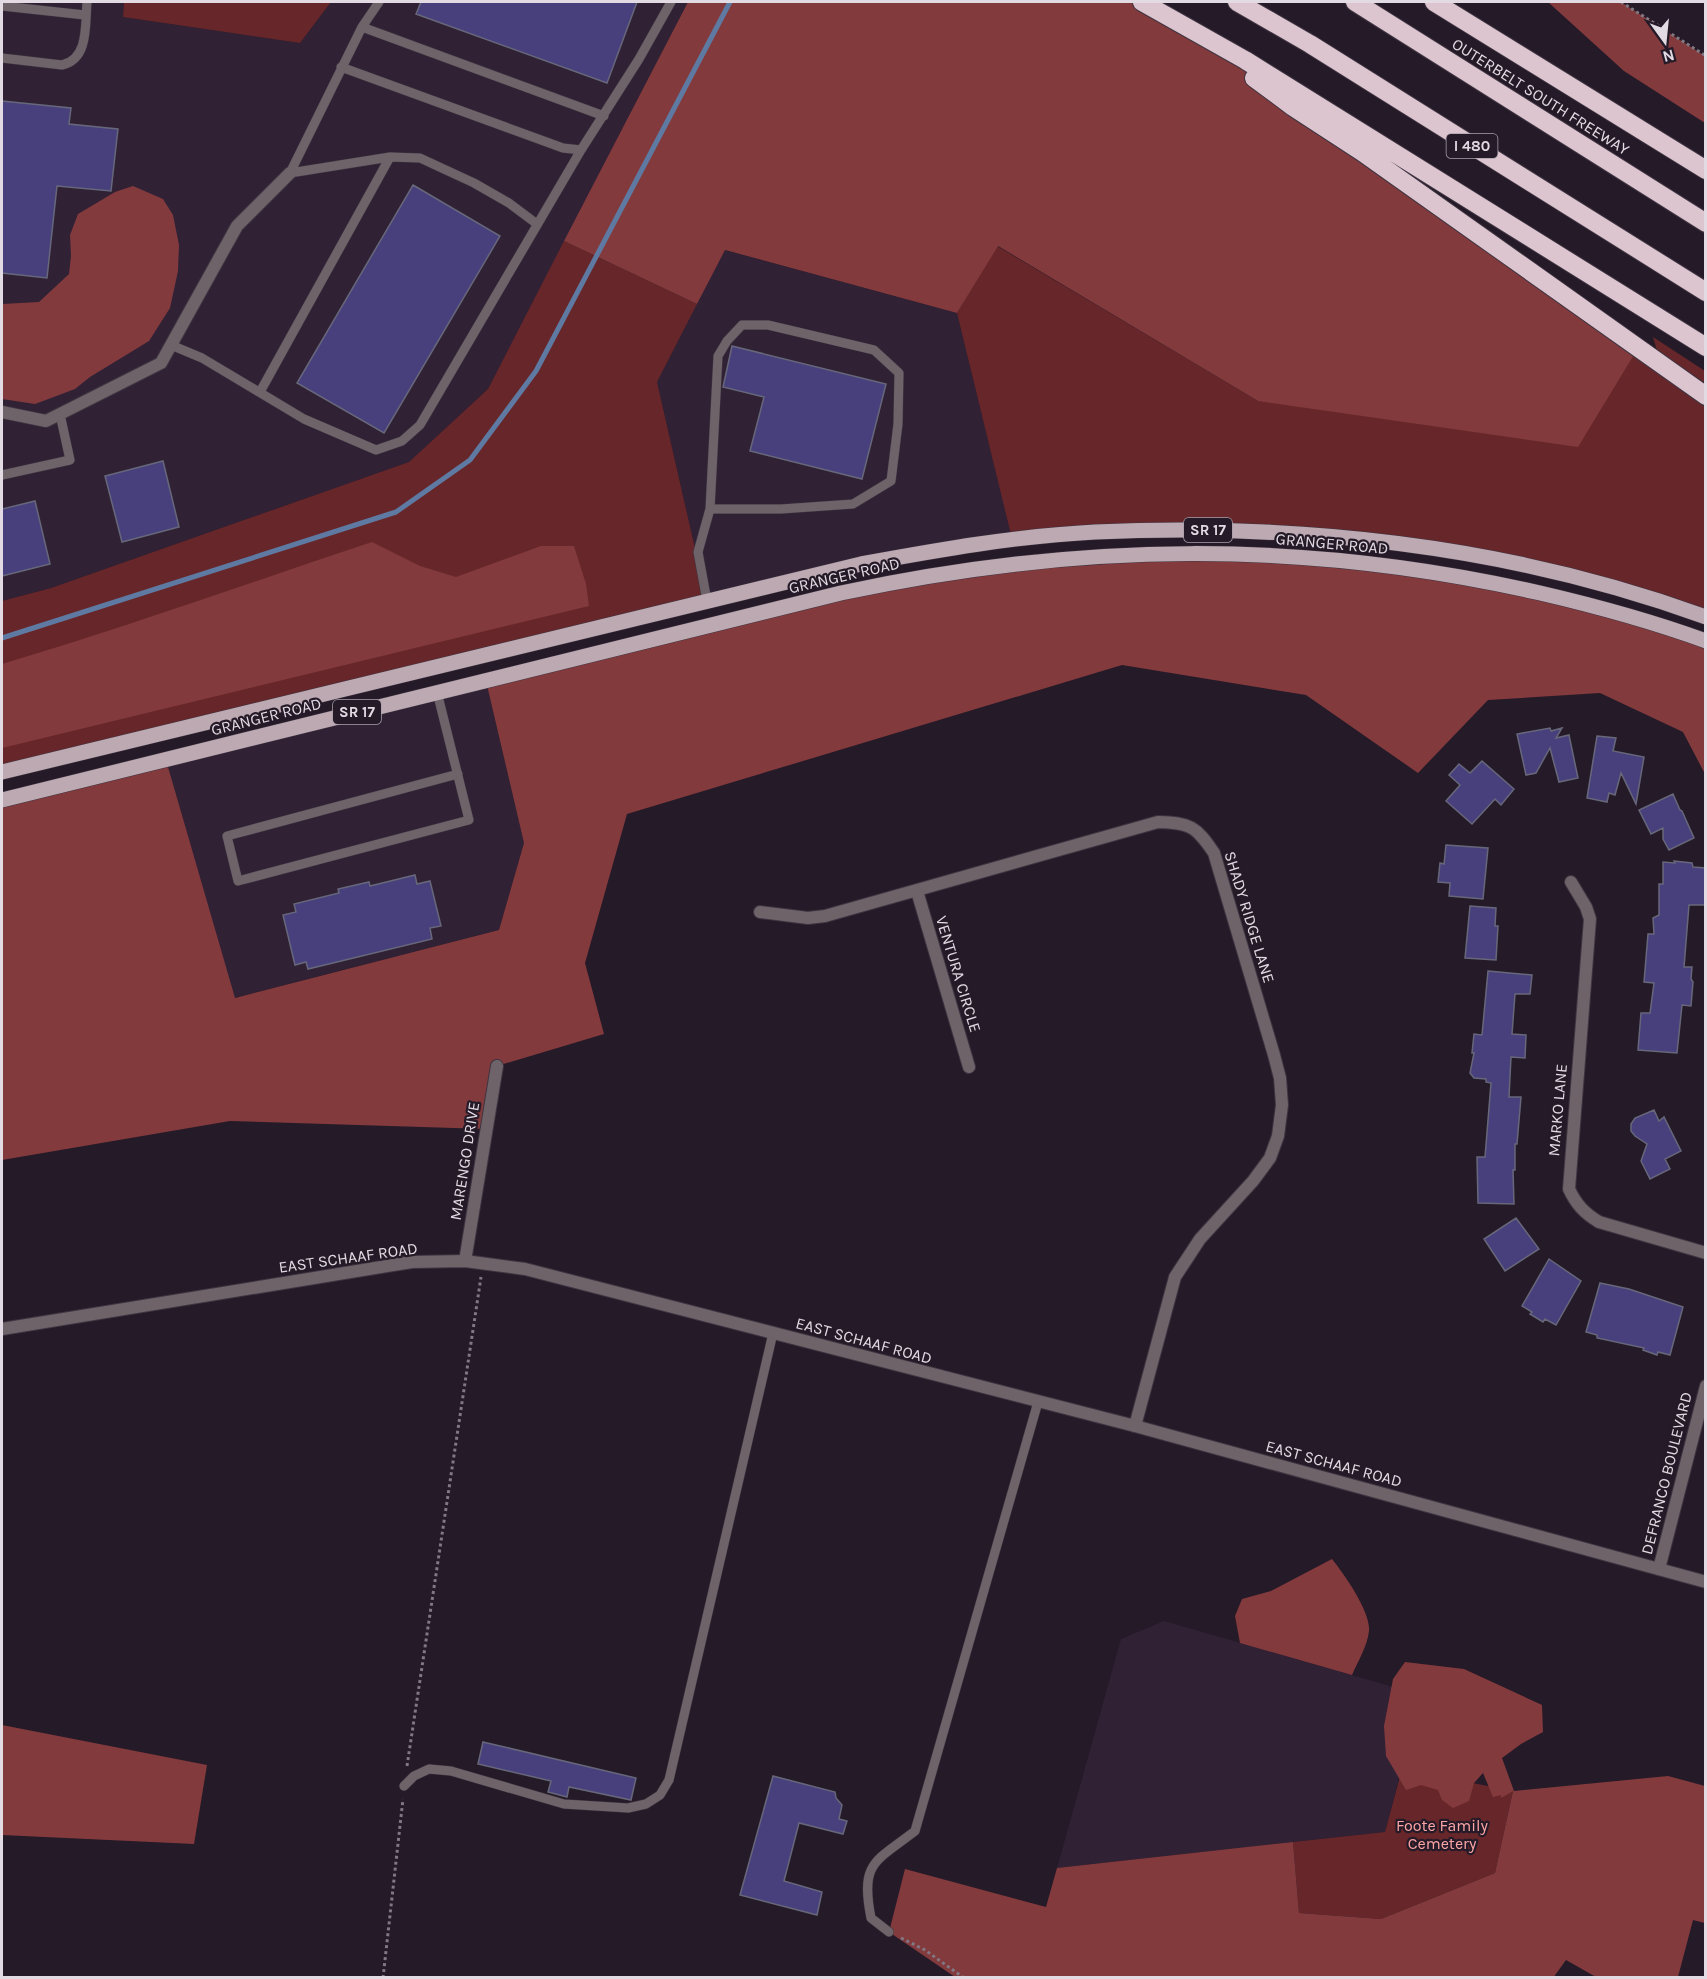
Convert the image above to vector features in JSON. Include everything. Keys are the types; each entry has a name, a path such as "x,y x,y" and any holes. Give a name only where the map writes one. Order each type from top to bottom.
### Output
{"highway":[{"path":"1142,2 1245,60 1706,347"},
{"name":"I 480","path":"1237,2 1310,44 1706,292"},
{"name":"OUTERBELT SOUTH FREEWAY","path":"1355,2 1706,223"},
{"path":"1434,2 1706,170"},
{"path":"1176,20 1293,107 1362,152 1706,396"}],"main road":[{"name":"GRANGER ROAD","path":"2,772 861,564 940,549 1012,539 1093,532 1257,530 1336,536 1407,544 1500,560 1637,594 1706,617"},
{"name":"GRANGER ROAD","path":"2,800 861,589 957,571 1089,556 1232,553 1305,556 1374,564 1500,584 1627,615 1706,641"},
{"path":"707,602 713,625"}],"street":[{"path":"2,412 46,421 161,363 237,226 290,173"},
{"name":"SHADY RIDGE LANE","path":"760,912 808,918 825,916 1158,822 1176,822 1192,827 1204,838 1214,853 1277,1066 1282,1105 1278,1136 1270,1158 1253,1181 1200,1239 1175,1277 1135,1426"},
{"name":"MARKO LANE","path":"1571,882 1586,907 1590,919 1569,1189 1575,1202 1584,1212 1599,1222 1706,1253"},
{"name":"VENTURA CIRCLE","path":"917,891 969,1067"},
{"name":"MARENGO DRIVE","path":"465,1261 497,1066"},
{"name":"EAST SCHAAF ROAD","path":"2,1329 412,1262 465,1261 525,1269 1135,1426 1706,1582"},
{"name":"DEFRANCO BOULEVARD","path":"1659,1569 1706,1386"}],"lane":[{"path":"2,58 62,65 71,63 78,56 82,47 87,2"},
{"path":"290,173 362,27 380,2"},
{"path":"171,345 202,358 304,419 376,450 402,441 420,425 537,224 671,2"},
{"path":"2,6 85,15"},
{"path":"362,27 604,116"},
{"path":"341,67 563,148 581,150"},
{"path":"290,173 390,157 420,158 474,183 509,203 537,224"},
{"path":"260,392 390,157"},
{"path":"707,602 698,552 710,509 718,356 727,341 742,325 768,325 874,350 899,373 898,424 891,482 853,504 782,509 710,509"},
{"path":"2,475 70,460 60,414"},
{"path":"437,692 458,774 469,820 238,881 227,836 458,774"},
{"path":"404,1786 414,1776 429,1769 451,1771 564,1804 628,1808 646,1804 660,1795 669,1780 772,1333"},
{"path":"889,1932 872,1918 867,1899 870,1873 878,1858 915,1831 1038,1402"}],"path":[{"path":"1621,2 1706,56"},
{"path":"383,1977 404,1786 484,1264"},
{"path":"889,1932 925,1950 964,1977"}],"shaded area":[{"path":"2,2 124,2 123,17 300,43 331,2 688,2 488,389 409,462 51,588 2,601"},
{"path":"688,2 1142,2 1176,20 1293,107 1638,348 1578,447 1258,401 998,246 957,313 725,250 697,304 564,241"},
{"path":"1548,2 1621,2 1705,56 1705,123 1624,71"},
{"path":"133,186 163,199 173,215 179,245 178,271 170,308 149,341 90,377 75,389 35,404 2,399 2,304 39,302 69,274 70,235 78,214 115,192"},
{"path":"724,250 957,313 1012,539 707,601 657,382"},
{"path":"372,542 420,566 456,577 541,546 574,546 586,584 589,606 2,748 2,664"},
{"path":"1156,553 1430,572 1705,641 1705,774 1683,732 1600,693 1488,700 1418,773 1306,695 1122,665 627,814 585,963 604,1034 497,1066 486,1129 230,1121 2,1160 2,800 166,760 235,998 499,930 524,843 486,681 841,593"},
{"path":"486,681 524,843 499,930 234,998 166,760"},
{"path":"1332,1559 1356,1594 1368,1623 1366,1643 1352,1675 1240,1643 1235,1616 1242,1599 1271,1591"},
{"path":"1164,1621 1421,1695 1385,1832 1057,1868 1121,1639"},
{"path":"1405,1662 1464,1669 1542,1705 1543,1732 1502,1758 1514,1791 1668,1776 1705,1786 1705,1923 1693,1920 1678,1977 1596,1977 1566,1960 1553,1978 955,1977 889,1932 905,1869 1046,1907 1057,1868 1293,1842 1299,1913 1381,1919 1495,1873 1513,1791 1501,1798 1501,1795 1493,1797 1483,1773 1474,1783 1469,1801 1453,1808 1442,1800 1438,1790 1421,1785 1406,1790 1386,1756 1384,1726 1393,1679"},
{"path":"2,1725 207,1765 194,1844 2,1835"}],"green space":[{"path":"124,2 331,2 300,43 123,17"},
{"path":"564,241 697,304 657,382 707,601 2,772 2,601 51,588 409,462 488,389"},
{"path":"997,246 1258,401 1638,348 1705,396 1705,617 1500,560 1257,530 1012,539 957,313"},
{"path":"1653,337 1705,371 1705,383 1657,351"},
{"name":"Foote Family Cemetery","path":"1402,1769 1513,1791 1495,1873 1381,1919 1299,1913 1293,1842 1385,1832"}],"building":[{"path":"421,2 637,2 607,83 416,14"},
{"path":"2,101 71,108 69,124 118,129 111,191 57,186 47,278 2,273"},
{"path":"413,185 500,236 384,433 297,383"},
{"path":"732,346 886,384 862,479 750,451 764,397 723,387"},
{"path":"163,461 179,527 122,542 105,476"},
{"path":"35,501 50,564 2,576 2,509"},
{"path":"1550,728 1551,731 1562,728 1556,738 1569,735 1578,778 1559,782 1550,748 1536,773 1526,775 1517,734"},
{"path":"1597,736 1616,738 1613,751 1644,757 1636,804 1621,773 1615,795 1609,793 1607,802 1587,798"},
{"path":"1482,761 1514,789 1501,805 1495,799 1472,824 1446,801 1460,785 1449,775 1459,764 1470,773"},
{"path":"1673,794 1694,838 1669,850 1663,839 1663,828 1651,834 1639,810"},
{"path":"1446,845 1488,848 1483,899 1449,896 1450,883 1438,882 1440,863 1444,864"},
{"path":"1674,861 1692,863 1693,867 1706,868 1706,905 1689,905 1684,967 1692,967 1691,1006 1682,1005 1677,1053 1638,1050 1641,1013 1650,1013 1654,983 1644,982 1648,934 1654,934 1653,918 1659,915 1659,884 1663,884 1663,862 1675,863"},
{"path":"415,875 417,884 430,881 441,926 430,928 432,939 308,969 306,962 295,965 283,915 296,912 294,904 339,893 338,889 369,882 370,886"},
{"path":"1470,906 1496,908 1495,926 1498,926 1496,960 1465,958"},
{"path":"1488,971 1532,975 1530,994 1515,994 1512,1034 1526,1035 1525,1058 1511,1057 1509,1097 1521,1097 1517,1144 1515,1144 1515,1170 1513,1170 1514,1204 1478,1203 1477,1157 1485,1157 1491,1083 1486,1082 1486,1079 1474,1078 1470,1073 1474,1053 1472,1053 1474,1034 1482,1035"},
{"path":"1654,1110 1659,1121 1664,1117 1681,1151 1665,1159 1670,1169 1650,1179 1641,1161 1647,1144 1631,1131 1631,1124 1635,1118"},
{"path":"1516,1218 1539,1249 1505,1271 1484,1239"},
{"path":"1549,1259 1581,1281 1556,1325 1545,1319 1543,1322 1522,1306"},
{"path":"1600,1283 1629,1289 1683,1307 1670,1355 1658,1352 1657,1355 1643,1350 1644,1348 1597,1338 1597,1335 1586,1332"},
{"path":"483,1742 636,1778 631,1800 569,1787 567,1797 548,1792 551,1781 478,1764"},
{"path":"773,1776 835,1792 836,1798 842,1805 839,1819 847,1821 843,1834 799,1823 784,1881 822,1892 817,1915 740,1895"}],"waterway":[{"path":"2,638 396,512 470,460 536,371 730,2"}]}
